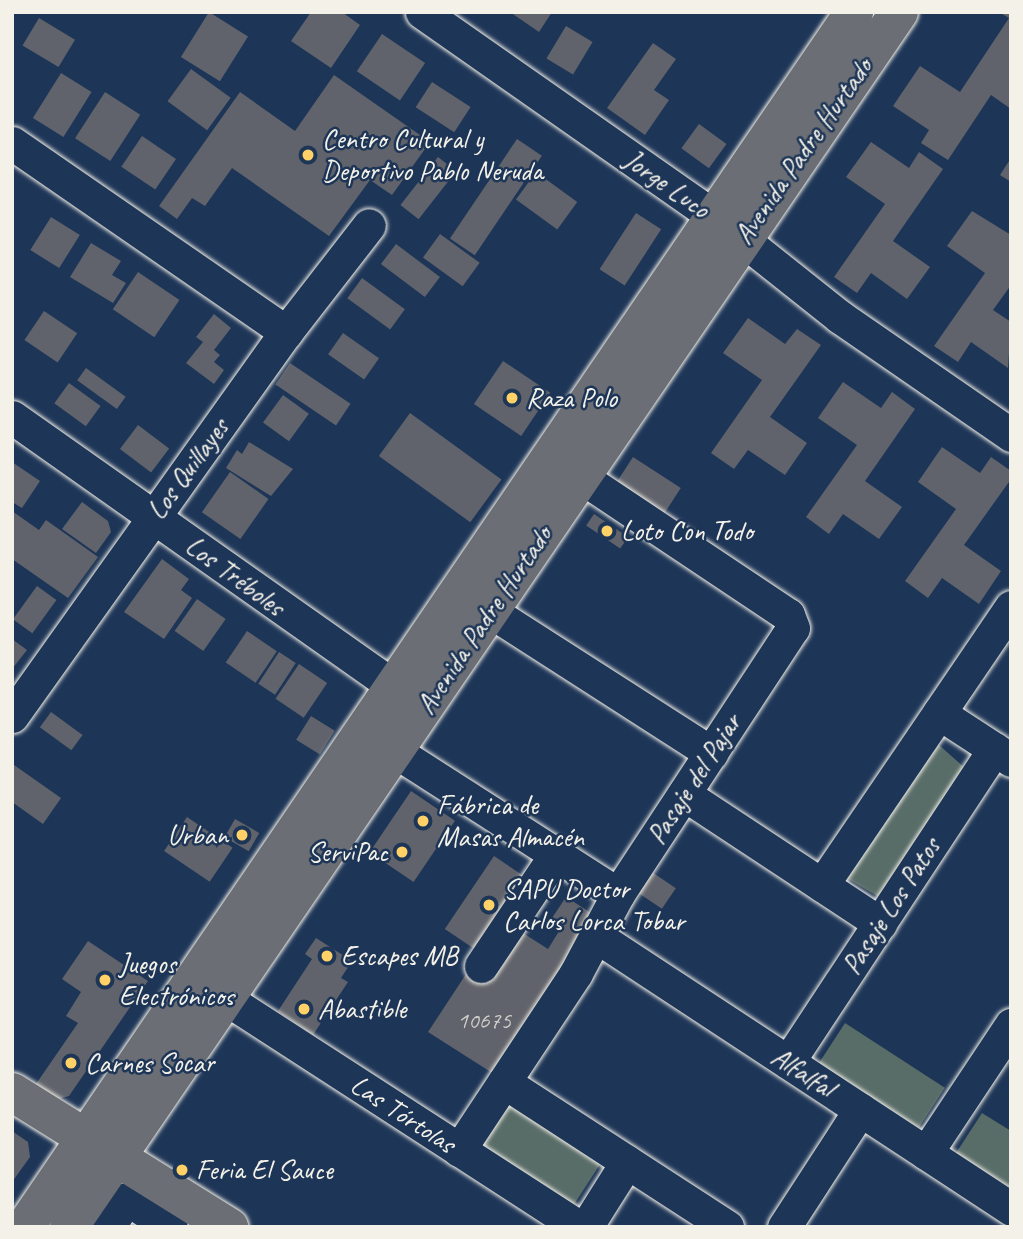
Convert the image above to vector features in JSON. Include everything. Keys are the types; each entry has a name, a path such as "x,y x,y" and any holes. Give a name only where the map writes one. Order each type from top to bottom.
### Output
{"main road":[{"name":"Avenida Padre Hurtado","path":"69,1227 228,1000 581,477 854,12"},
{"name":"Avenida Padre Hurtado","path":"25,1227 88,1138 391,687 727,228 899,12"},
{"path":"12,1092 229,1227"}],"street":[{"name":"Jorge Luco","path":"422,12 727,228 840,317 1006,420"},
{"path":"12,143 286,332"},
{"name":"Los Quillayes","path":"12,716 286,332 369,225"},
{"name":"Los Tréboles","path":"12,417 391,687 425,708"},
{"name":"Pasaje del Pajar","path":"459,1150 596,936 618,894 793,623 581,477"},
{"path":"822,885 1011,607"},
{"path":"490,611 711,753"},
{"path":"939,713 1002,754"},
{"path":"362,730 618,894"},
{"name":"Pasaje Los Patos","path":"788,1062 880,923 1002,754"},
{"path":"684,794 880,923"},
{"path":"481,967 556,854"},
{"name":"Alfalfal","path":"596,936 1011,1209"},
{"name":"Las Tórtolas","path":"228,1000 579,1227"},
{"path":"926,1153 1011,1025"},
{"path":"505,1082 727,1227"},
{"path":"784,1227 860,1110"},
{"path":"586,1227 627,1162"},
{"path":"108,1227 127,1199 171,1227"}],"green space":[{"path":"938,744 966,769 884,900 845,877"},
{"path":"845,1023 945,1088 919,1128 819,1063"},
{"path":"502,1095 603,1160 573,1206 472,1141"},
{"path":"982,1113 1011,1131 1011,1188 956,1153"}],"building":[{"path":"209,12 248,36 220,81 181,57"},
{"path":"311,12 342,12 360,25 331,68 291,41"},
{"path":"510,12 552,12 539,32"},
{"path":"999,12 1011,12 1011,109 991,95 948,160 921,143 929,130 893,106 920,66 960,92 1009,18"},
{"path":"39,18 75,40 59,67 23,45"},
{"path":"566,26 593,42 573,75 546,59"},
{"path":"382,34 425,63 400,100 357,71"},
{"path":"653,43 676,59 654,90 669,100 645,135 607,108"},
{"path":"191,69 231,98 207,130 167,101"},
{"path":"61,73 92,92 63,137 33,118"},
{"name":"Centro Cultural y Deportivo Pablo Neruda","path":"334,75 430,142 392,195 370,180 329,236 232,168 205,206 192,198 177,219 159,206 240,92 295,131"},
{"path":"432,82 471,107 454,132 416,107"},
{"path":"105,92 140,115 110,161 75,138"},
{"path":"699,124 727,144 709,168 681,148"},
{"path":"142,136 176,159 155,190 121,167"},
{"path":"517,139 542,156 475,255 450,238"},
{"path":"871,142 909,168 919,152 943,169 893,241 930,267 907,299 871,273 857,293 834,277 885,204 846,177"},
{"path":"438,157 456,171 419,219 400,205"},
{"path":"1011,158 1011,182 1000,175"},
{"path":"536,172 577,202 557,229 516,200"},
{"path":"972,211 1011,235 1011,285 993,310 1011,322 1008,368 971,342 958,362 934,346 985,273 947,246"},
{"path":"636,213 661,229 625,286 600,269"},
{"path":"51,217 80,235 59,268 30,250"},
{"path":"440,234 480,263 463,286 423,257"},
{"path":"91,243 121,261 112,275 126,283 113,303 70,277"},
{"path":"396,244 440,277 425,297 381,264"},
{"path":"138,272 179,300 154,337 113,309"},
{"path":"362,278 405,309 390,329 347,298"},
{"path":"44,311 77,333 58,362 24,340"},
{"path":"214,314 231,328 214,350 220,355 214,362 224,370 214,384 186,363 203,342 196,337"},
{"path":"748,318 785,344 797,329 821,345 770,417 807,443 785,475 748,450 734,469 711,453 762,380 723,353"},
{"path":"343,333 379,358 364,380 328,354"},
{"name":"Raza Polo","path":"503,361 550,393 521,436 474,404"},
{"path":"290,363 351,404 336,425 275,385"},
{"path":"86,368 126,397 117,409 77,380"},
{"path":"843,382 881,408 892,392 915,409 865,481 902,507 879,539 843,514 829,534 806,517 857,445 818,418"},
{"path":"69,383 101,406 86,426 54,403"},
{"path":"283,395 309,414 289,441 263,423"},
{"path":"410,413 501,479 470,522 379,456"},
{"path":"138,425 169,448 151,472 120,449"},
{"path":"249,442 293,469 271,496 226,468 237,450 242,454"},
{"path":"942,447 980,473 991,457 1011,471 1011,479 964,545 1001,571 979,604 942,578 928,598 905,581 956,509 918,482"},
{"path":"633,457 681,488 661,519 613,488"},
{"path":"12,462 40,481 22,508 12,502"},
{"path":"230,472 269,499 240,539 202,512"},
{"path":"82,502 108,521 111,532 96,553 62,529"},
{"path":"12,511 39,530 46,520 98,557 68,598 12,559"},
{"name":"Loto Con Todo","path":"594,514 628,537 620,549 586,526"},
{"path":"162,559 189,579 181,590 192,598 164,639 124,612"},
{"path":"37,586 56,600 32,633 13,619"},
{"path":"197,599 226,619 203,651 175,631"},
{"path":"247,631 277,651 256,683 226,663"},
{"path":"12,639 27,650 12,669"},
{"path":"279,652 296,663 275,695 258,684"},
{"path":"299,664 327,683 304,718 276,699"},
{"path":"51,712 83,735 71,750 40,727"},
{"path":"311,716 335,731 320,755 296,740"},
{"path":"14,765 61,798 43,824 12,802"},
{"path":"411,791 455,821 414,882 370,852"},
{"path":"187,817 233,848 210,882 164,851"},
{"name":"Urban","path":"235,819 259,833 249,851 224,837"},
{"name":"SAPU Doctor Carlos Lorca Tobar","path":"494,856 530,880 480,953 445,929"},
{"path":"646,868 676,888 662,909 632,889"},
{"path":"566,897 599,918 497,1076 428,1032 472,965 512,926 548,949 561,928 550,921"},
{"path":"316,938 352,961 341,978 348,982 313,1035 278,1011 312,959 305,954"},
{"path":"88,941 148,981 69,1096 58,1099 36,1084 78,1023 66,1016 81,992 62,979"},
{"path":"12,1131 28,1142 30,1157 12,1182"}],"place":[{"name":"Centro Cultural y Deportivo Pablo Neruda","path":"308,155"},
{"name":"Raza Polo","path":"512,398"},
{"name":"Loto Con Todo","path":"607,531"},
{"name":"Fábrica de Masas Almacén","path":"423,821"},
{"name":"Urban","path":"242,835"},
{"name":"ServiPac","path":"402,852"},
{"name":"SAPU Doctor Carlos Lorca Tobar","path":"489,905"},
{"name":"Escapes MB","path":"327,956"},
{"name":"Juegos Electrónicos","path":"105,980"},
{"name":"Abastible","path":"304,1009"},
{"name":"Carnes Socar","path":"71,1063"},
{"name":"Feria El Sauce","path":"182,1170"}]}
